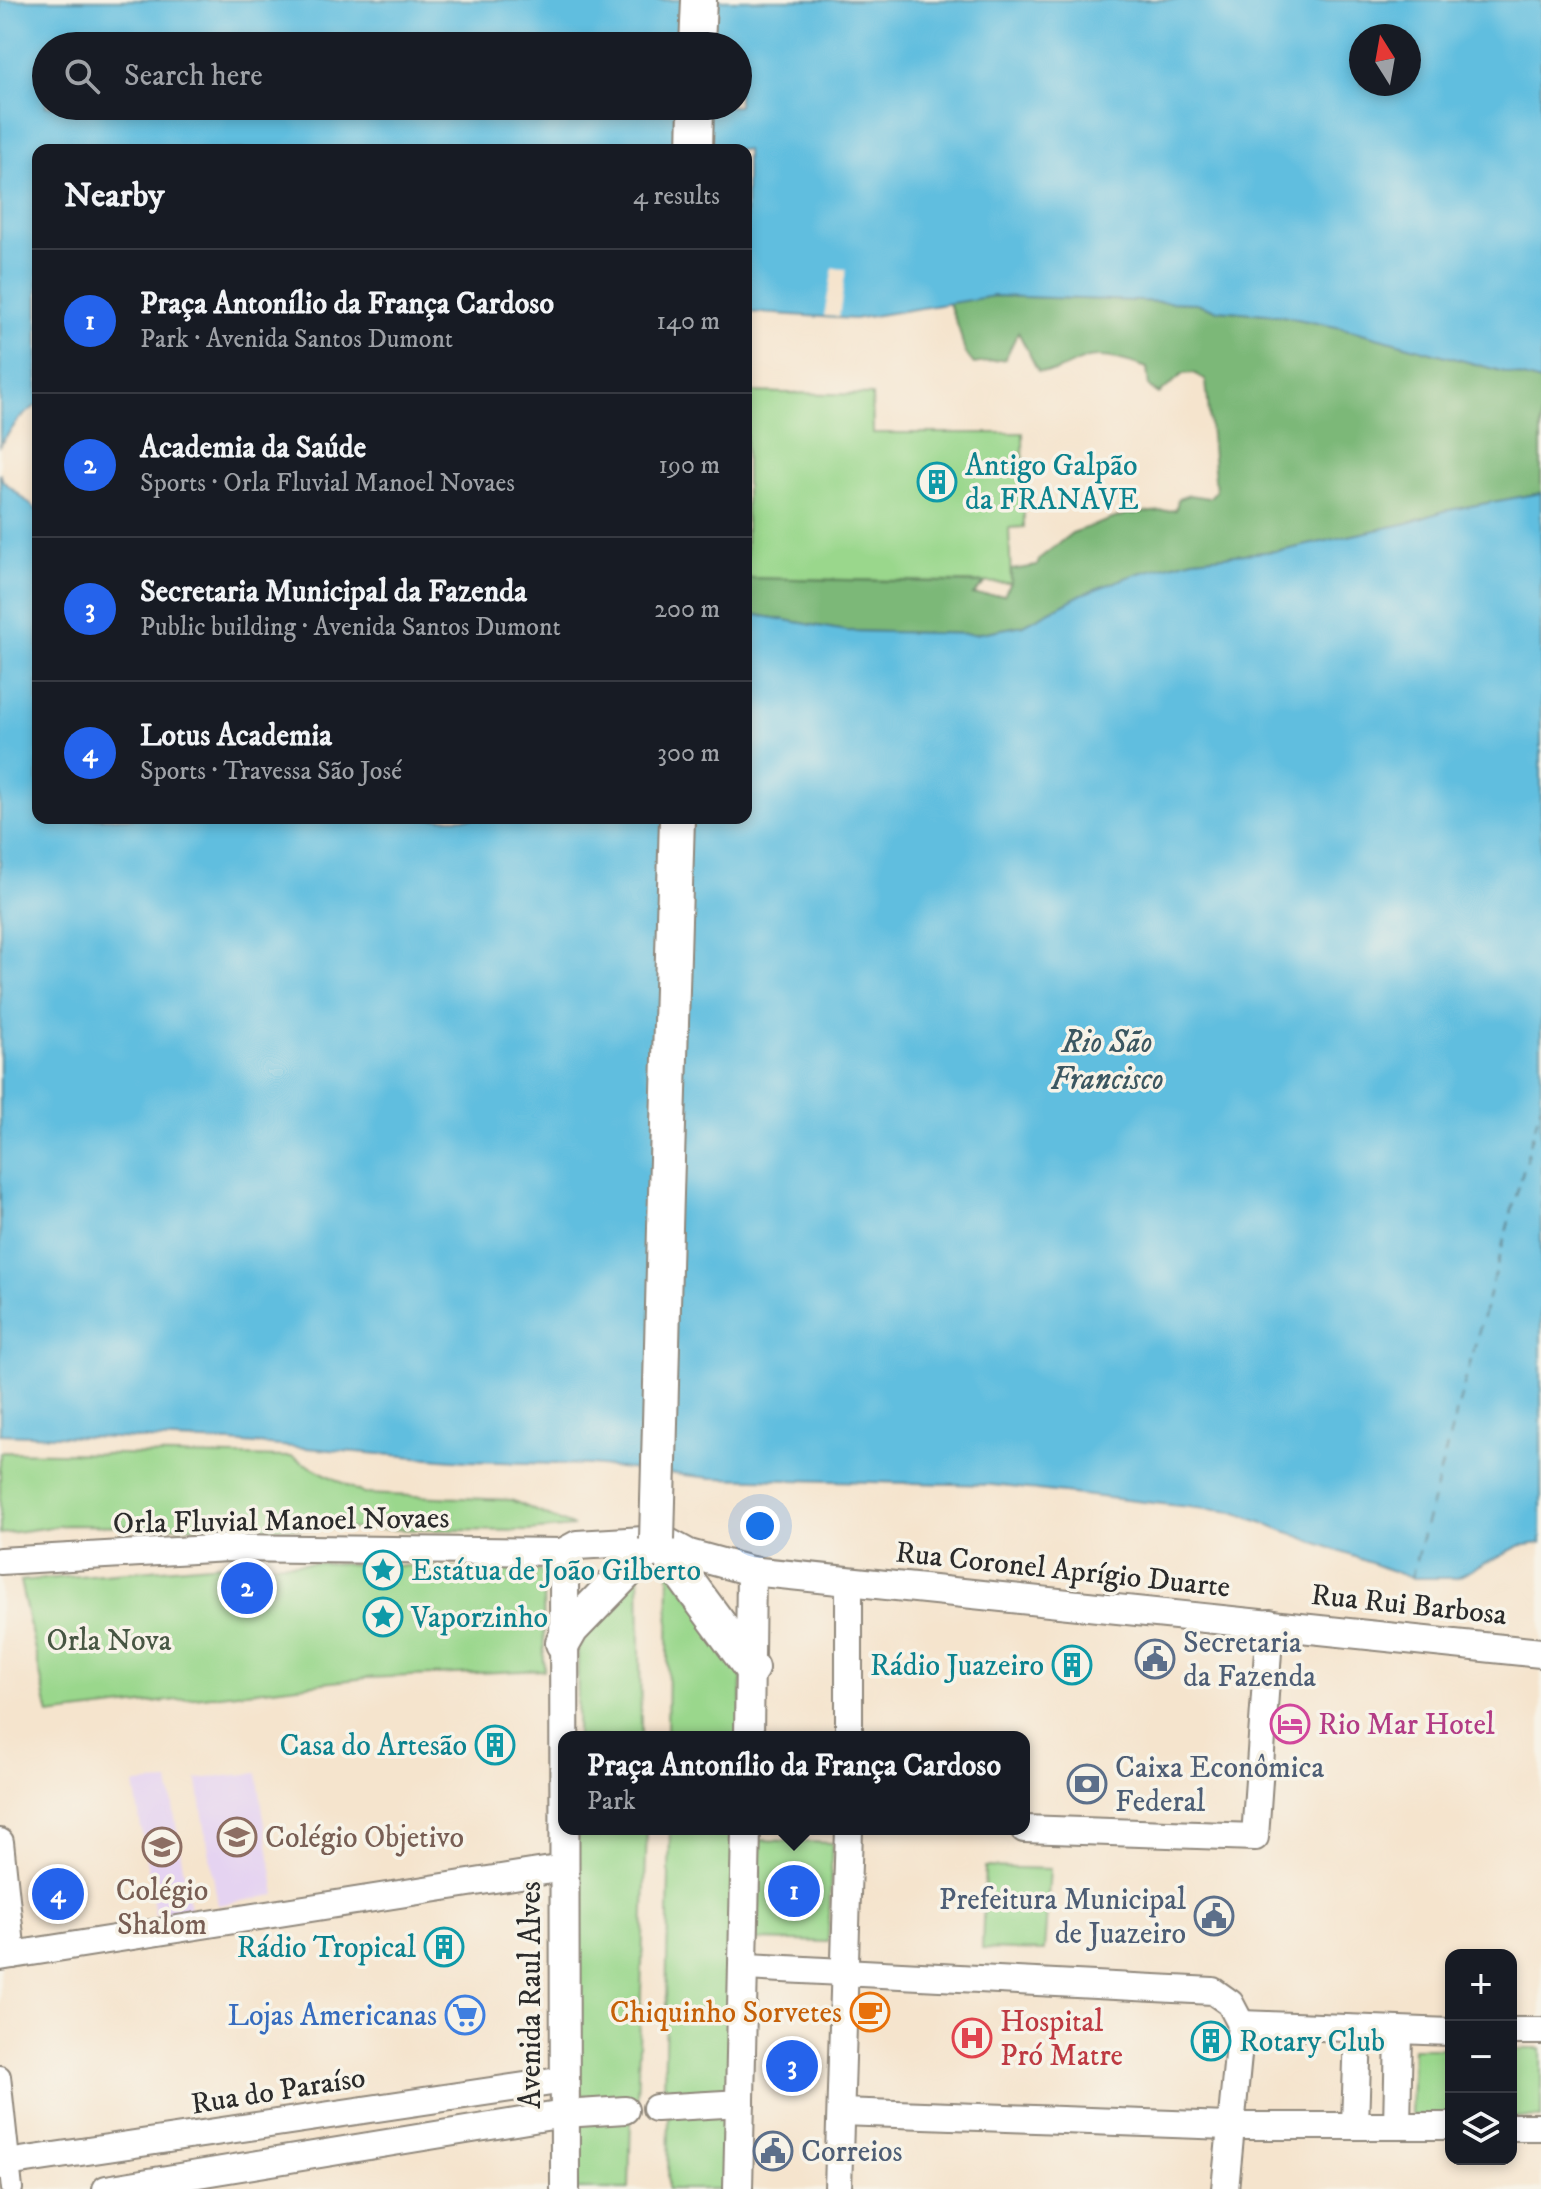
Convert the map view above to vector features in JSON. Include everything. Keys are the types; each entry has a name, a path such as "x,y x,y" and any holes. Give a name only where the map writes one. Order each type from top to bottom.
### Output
{"highway":[{"path":"698,32 699,0"},
{"path":"695,144 696,120"},
{"path":"677,824 673,977 688,1014 686,1199 665,1228 662,1541 742,1654"},
{"path":"567,1636 662,1541"}],"main road":[{"path":"563,1557 577,1545 662,1541"},
{"name":"Rua Coronel Aprígio Duarte","path":"662,1541 689,1554 751,1571 1270,1623"},
{"name":"Avenida Raul Alves","path":"563,1557 567,1636 565,1731"},
{"path":"748,1731 742,1654 751,1571"},
{"name":"Rua Rui Barbosa","path":"1270,1623 1541,1653"},
{"name":"Avenida Raul Alves","path":"564,1835 565,2189"},
{"path":"738,2189 746,1967 746,1835"}],"street":[{"name":"Orla Fluvial Manoel Novaes","path":"0,1561 228,1548 563,1557"},
{"path":"849,1582 849,1731"},
{"path":"1030,1829 1255,1837 1270,1623"},
{"path":"838,2189 849,1835"},
{"path":"0,1842 6,1956 564,1868"},
{"path":"746,1967 1213,1991 1230,2003 1241,2024 1228,2126 1225,2189"},
{"path":"1241,2024 1445,2032"},
{"path":"1355,2125 1358,2030"},
{"path":"1517,2031 1541,2031"},
{"path":"1397,2125 1399,2032"},
{"path":"0,2076 5,2163 12,2189"},
{"name":"Rua do Paraíso","path":"5,2163 565,2080"},
{"path":"656,2108 741,2103"},
{"path":"106,2189 564,2114 625,2110"},
{"path":"841,2112 1228,2126 1445,2126"},
{"path":"1517,2127 1541,2127"}],"shaded area":[{"name":"Colégio Objetivo","path":"257,1773 276,1895 218,1905 197,1779"},
{"name":"Colégio Shalom","path":"169,1782 190,1910 155,1915 134,1784"}],"green space":[{"path":"994,296 1196,303 1217,310 1278,315 1351,330 1541,382 1541,493 1444,511 1408,523 1285,550 1194,559 1139,573 1083,594 1024,625 975,634 846,631 752,614 752,578 985,583 973,595 1004,595 1011,583 1011,570 1037,566 1040,558 1072,533 1127,514 1176,510 1178,499 1189,495 1209,498 1216,491 1206,381 1194,373 1183,374 1159,394 1149,387 1147,368 1103,357 1088,358 1052,372 1038,371 1018,332 1005,359 974,364 964,349 949,301"},
{"path":"752,392 872,395 873,433 1023,433 1024,527 1009,528 1011,583 752,578"},
{"path":"0,1452 292,1457 364,1494 511,1500 574,1527 527,1531 66,1525 0,1534"},
{"name":"Orla Nova","path":"319,1563 543,1571 544,1670 366,1678 49,1715 20,1581 222,1564"},
{"path":"639,1567 641,1731 577,1731 578,1648"},
{"path":"669,1570 742,1666 741,1731 667,1731"},
{"path":"579,1835 647,1835 637,2099 572,2095 573,1845"},
{"path":"670,1835 732,1835 736,2097 664,2096"},
{"path":"761,1840 832,1843 828,1942 757,1940"},
{"path":"985,1867 1050,1869 1044,1951 982,1949"},
{"path":"1413,2048 1445,2048 1445,2116 1411,2115"},
{"path":"1517,2049 1541,2049 1541,2118 1517,2117"},
{"path":"669,2112 734,2115 731,2164 720,2189 668,2189"},
{"path":"631,2118 629,2189 576,2189 574,2122"}],"water":[{"path":"0,0 1541,0 1541,382 1351,330 1278,315 1217,310 1196,303 994,296 854,319 752,312 752,144 32,144 32,409 19,419 0,445"},
{"name":"Rio São Francisco","path":"0,473 3,481 32,506 32,824 752,824 752,614 846,631 975,634 1024,625 1082,594 1139,573 1194,559 1285,550 1408,523 1444,511 1541,493 1541,1543 1519,1546 1456,1578 1411,1578 1234,1512 992,1485 712,1478 591,1465 466,1461 231,1442 0,1434"}],"pier":[{"path":"833,268 846,269 839,317 824,316"}],"ferry route":[{"path":"1411,1578 1541,1105"}],"place":[{"name":"Antigo Galpão da FRANAVE","path":"937,482"},
{"name":"Estátua de João Gilberto","path":"383,1570"},
{"name":"Academia da Saúde","path":"247,1588"},
{"name":"Vaporzinho","path":"383,1617"},
{"name":"Secretaria da Fazenda","path":"1155,1659"},
{"name":"Rádio Juazeiro","path":"1072,1665"},
{"name":"Rio Mar Hotel","path":"1290,1724"},
{"name":"Casa do Artesão","path":"495,1745"},
{"name":"Caixa Econômica Federal","path":"1087,1784"},
{"name":"Colégio Objetivo","path":"237,1837"},
{"name":"Colégio Shalom","path":"162,1847"},
{"name":"Praça Antonílio da França Cardoso","path":"794,1891"},
{"name":"Lotus Academia","path":"58,1894"},
{"name":"Prefeitura Municipal de Juazeiro","path":"1214,1916"},
{"name":"Rádio Tropical","path":"444,1947"},
{"name":"Chiquinho Sorvetes","path":"870,2012"},
{"name":"Lojas Americanas","path":"465,2015"},
{"name":"Hospital Pró Matre","path":"972,2038"},
{"name":"Rotary Club","path":"1211,2041"},
{"name":"Secretaria Municipal da Fazenda","path":"792,2066"},
{"name":"Correios","path":"773,2151"}]}
